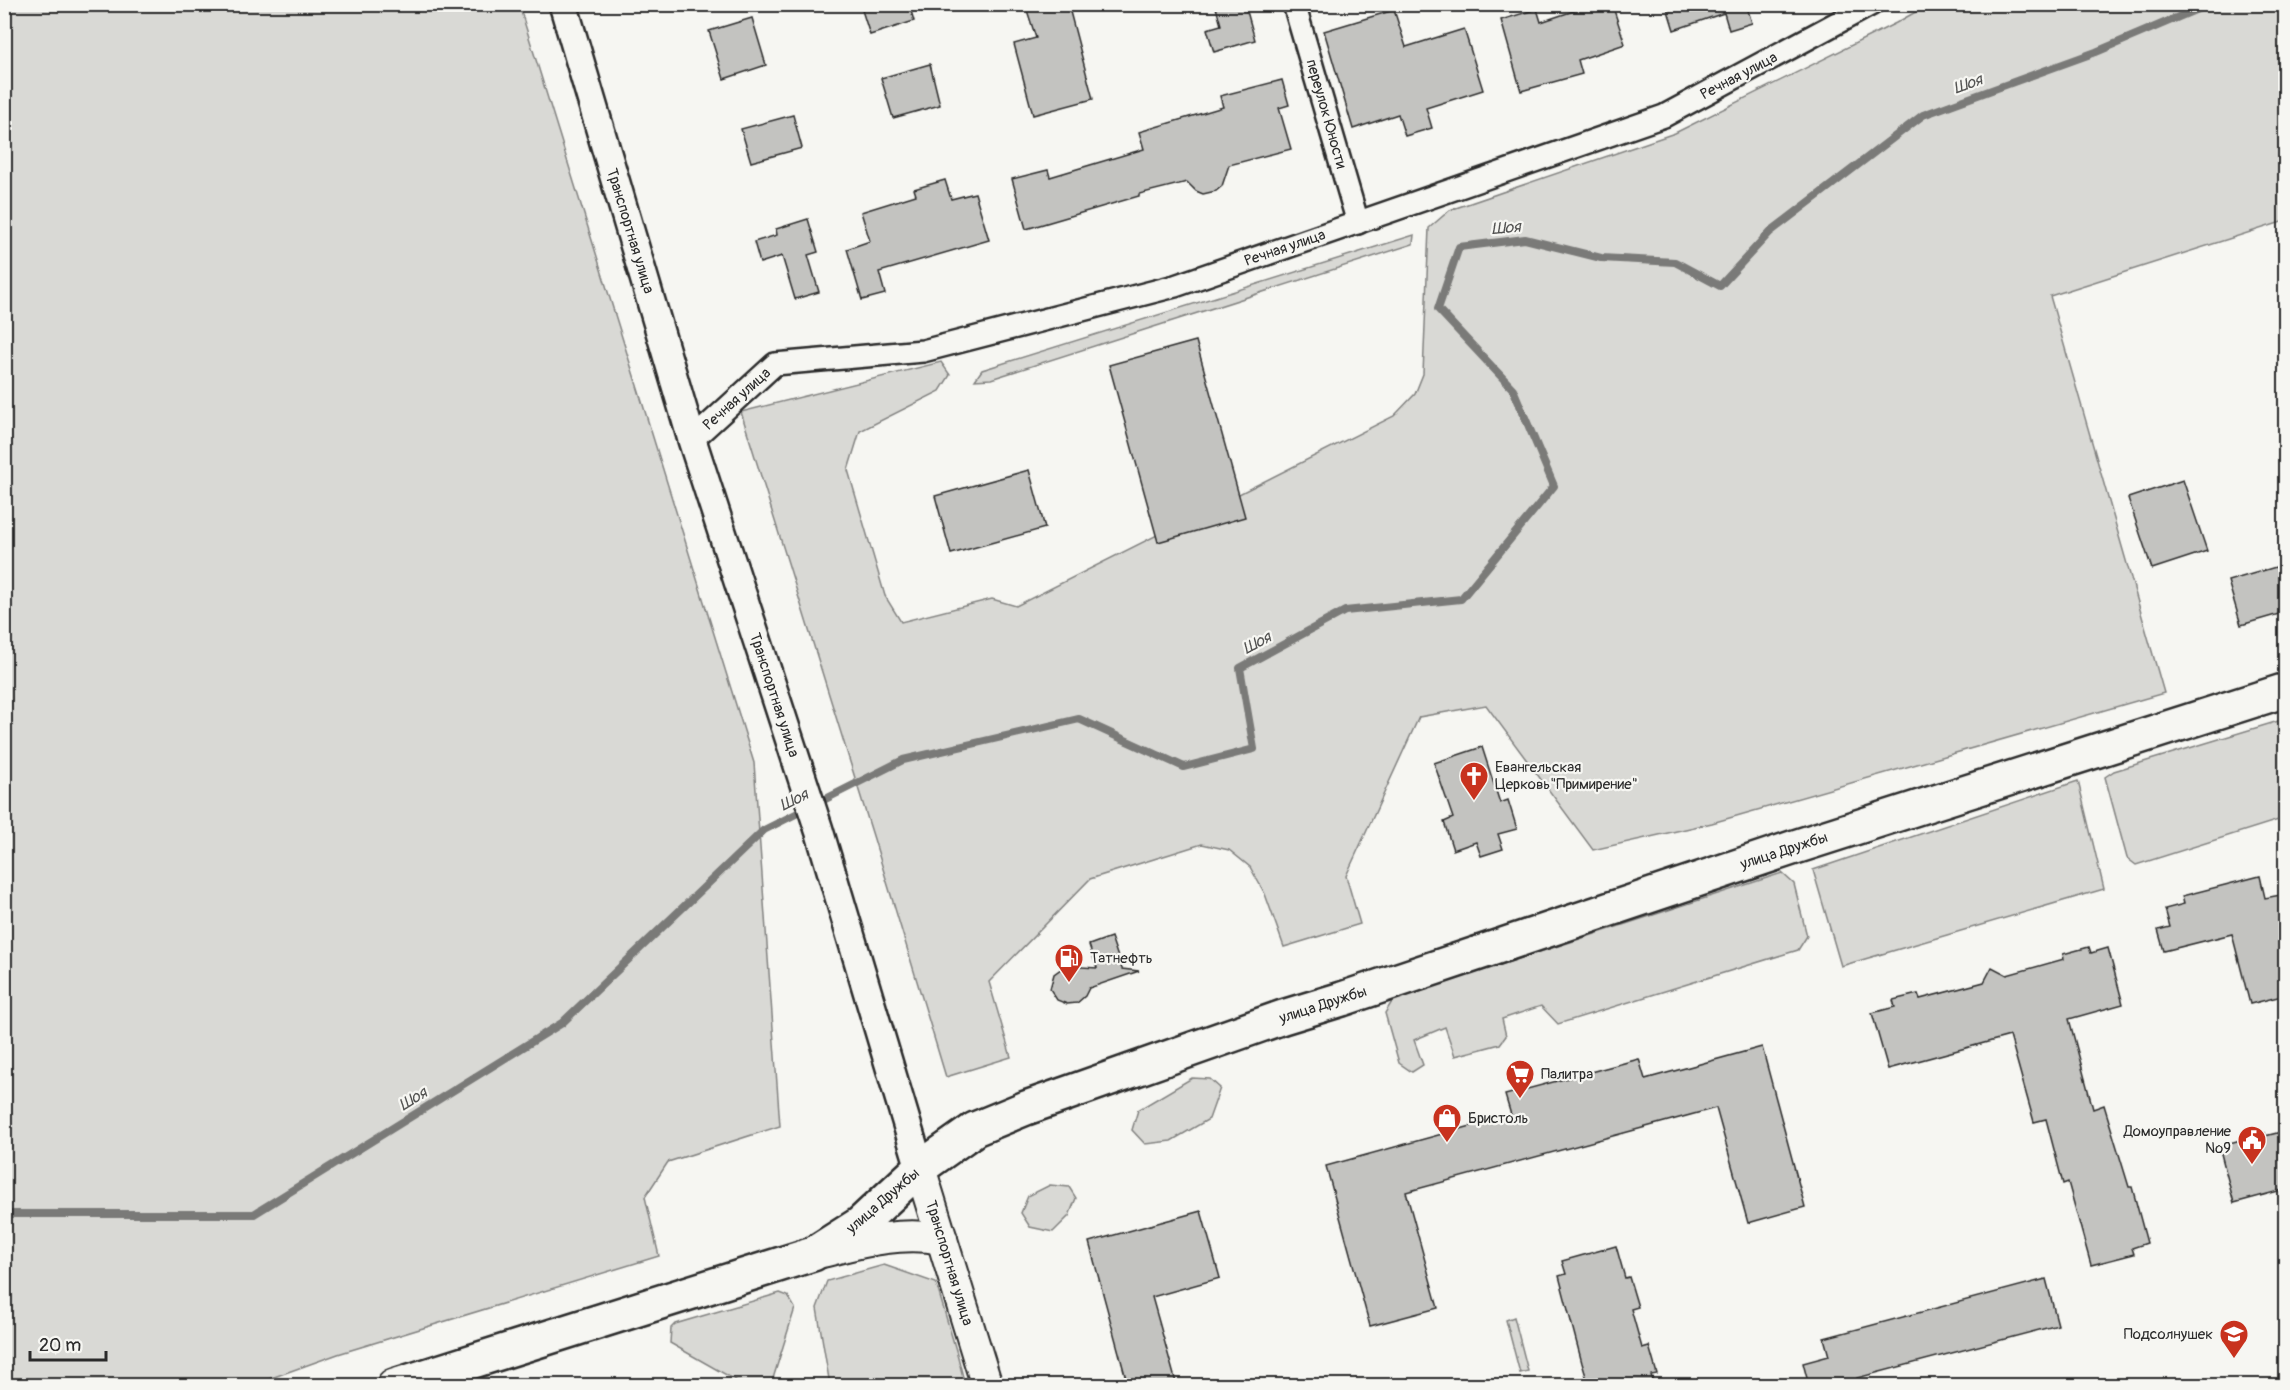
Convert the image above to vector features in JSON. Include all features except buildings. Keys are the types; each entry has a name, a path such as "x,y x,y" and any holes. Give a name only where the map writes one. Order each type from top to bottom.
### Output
{"main road":[{"name":"улица Дружбы","path":"394,1386 813,1254 860,1224 920,1168 975,1129 995,1121 1284,1017 1795,847 2286,690"},
{"name":"Транспортная улица","path":"920,1168 987,1386"},
{"path":"813,1254 885,1237 922,1235 942,1239"}],"street":[{"name":"Транспортная улица","path":"563,4 692,440 819,830 920,1168"},
{"name":"переулок Юности","path":"1294,4 1358,224"},
{"name":"Речная улица","path":"692,440 775,364 923,351 1175,286 1665,116 1872,4"}],"shaded area":[{"path":"4,5 519,5 754,763 780,1126 668,1162 645,1197 659,1256 338,1354 252,1385 5,1385"},
{"path":"1928,5 2285,5 2285,221 2050,296 2164,693 1712,823 1593,850 1486,705 1419,717 1346,876 1360,924 1284,947 1265,894 1250,867 1229,850 1202,844 1090,879 989,982 1011,1057 946,1077 741,412 941,362 950,375 940,391 860,431 848,470 885,596 901,622 992,599 1016,606 1394,416 1415,394 1423,374 1429,228 1450,210 1675,133"},
{"path":"1414,235 1413,244 991,379 975,380 982,370"},
{"path":"2285,719 2285,818 2136,865 2127,858 2105,777 2114,771"},
{"path":"2078,781 2104,889 1841,966 1813,870"},
{"path":"1782,873 1794,884 1807,936 1798,950 1558,1024 1541,1006 1502,1019 1506,1036 1500,1044 1455,1056 1445,1027 1414,1040 1423,1065 1412,1072 1399,1063 1385,1013 1393,1000"},
{"path":"1192,1078 1210,1079 1220,1088 1209,1119 1171,1141 1145,1144 1132,1130 1138,1110"},
{"path":"1050,1185 1069,1187 1076,1198 1069,1216 1053,1232 1030,1227 1021,1213 1028,1196"},
{"path":"884,1265 936,1283 965,1385 830,1385 817,1308 827,1281"},
{"path":"780,1293 788,1296 795,1308 771,1385 744,1385 670,1343 671,1328 675,1324"},
{"path":"1514,1317 1528,1371 1520,1373 1506,1320"}],"waterway":[{"name":"Шоя","path":"4,1214 254,1214 562,1023 764,830 903,760 1079,719 1184,767 1254,749 1240,668 1345,611 1461,599 1554,486 1513,389 1438,309 1459,247 1525,239 1601,258 1675,262 1720,286 1770,232 1923,115 2096,52 2202,7 2221,4"}],"place":[{"name":"Евангельская Церковь\"Примирение\"","path":"1474,802"},
{"name":"Татнефть","path":"1069,984"},
{"name":"Палитра","path":"1520,1100"},
{"name":"Бристоль","path":"1447,1144"},
{"name":"Домоуправление №9","path":"2252,1166"},
{"name":"Подсолнушек","path":"2234,1360"}]}
